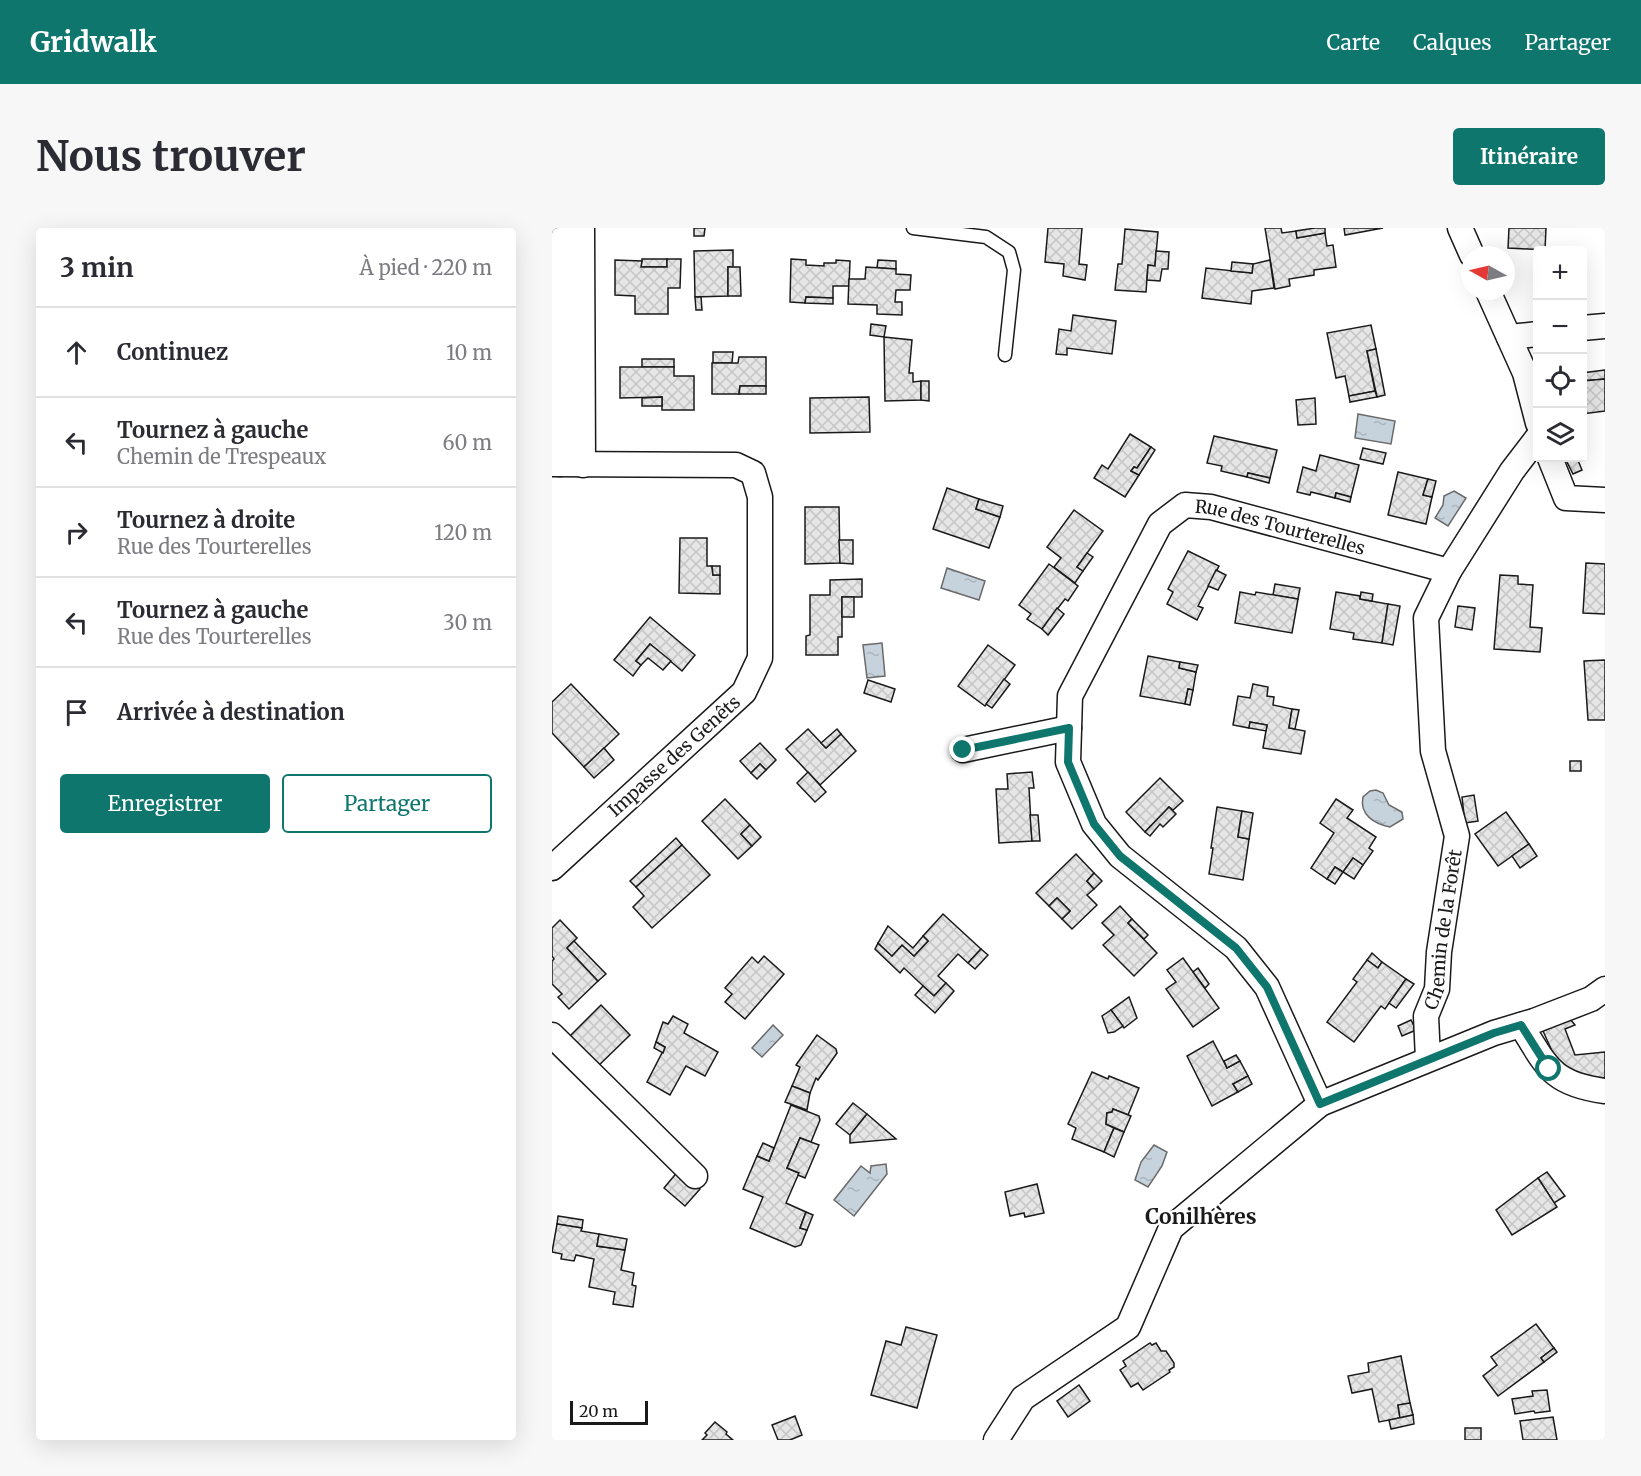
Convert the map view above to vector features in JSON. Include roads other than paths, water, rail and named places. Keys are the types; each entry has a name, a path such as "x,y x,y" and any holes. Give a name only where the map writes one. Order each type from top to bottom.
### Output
{"street":[{"path":"561,228 565,464"},
{"path":"565,464 582,228"},
{"path":"1460,228 1468,246"},
{"path":"1492,300 1525,373 1534,408"},
{"path":"1587,328 1605,326"},
{"path":"1509,337 1533,335"},
{"name":"Chemin de la Forêt","path":"1428,1059 1426,1016 1437,989 1439,952 1457,837 1433,752 1426,618 1449,571 1512,471 1533,444"},
{"path":"1552,462 1566,498 1605,500"},
{"name":"Impasse des Genêts","path":"552,868 744,692 760,658 760,497 753,473 736,465 565,464"},
{"name":"Rue des Tourterelles","path":"1320,1104 1267,987 1236,948 1120,856 1094,824 1068,762 1070,696 1160,524 1185,505 1211,507 1449,571"},
{"path":"963,750 1069,728"},
{"path":"996,1440 1023,1398 1128,1327 1171,1228 1320,1104 1494,1033 1591,999 1605,988"},
{"path":"1521,1025 1549,1069 1559,1078 1585,1089 1605,1091"},
{"path":"552,1035 695,1176"}],"lane":[{"path":"913,228 986,237 1009,252 1014,270 1005,355"}],"water":[{"path":"1358,414 1395,421 1391,444 1355,438"},
{"path":"1454,491 1466,498 1448,526 1435,518 1443,505 1444,496"},
{"path":"947,568 985,581 979,600 941,588"},
{"path":"882,643 885,676 867,678 863,645"},
{"path":"1376,790 1383,793 1389,805 1402,812 1403,819 1390,827 1369,818 1362,803 1363,797 1370,791"},
{"path":"773,1025 783,1035 762,1057 752,1048"},
{"path":"1154,1145 1167,1152 1162,1166 1148,1187 1135,1180 1141,1162"},
{"path":"886,1164 887,1174 854,1216 834,1200 861,1166 870,1173 871,1166"}],"district":[{"name":"Conilhères","path":"1201,1216"}]}
